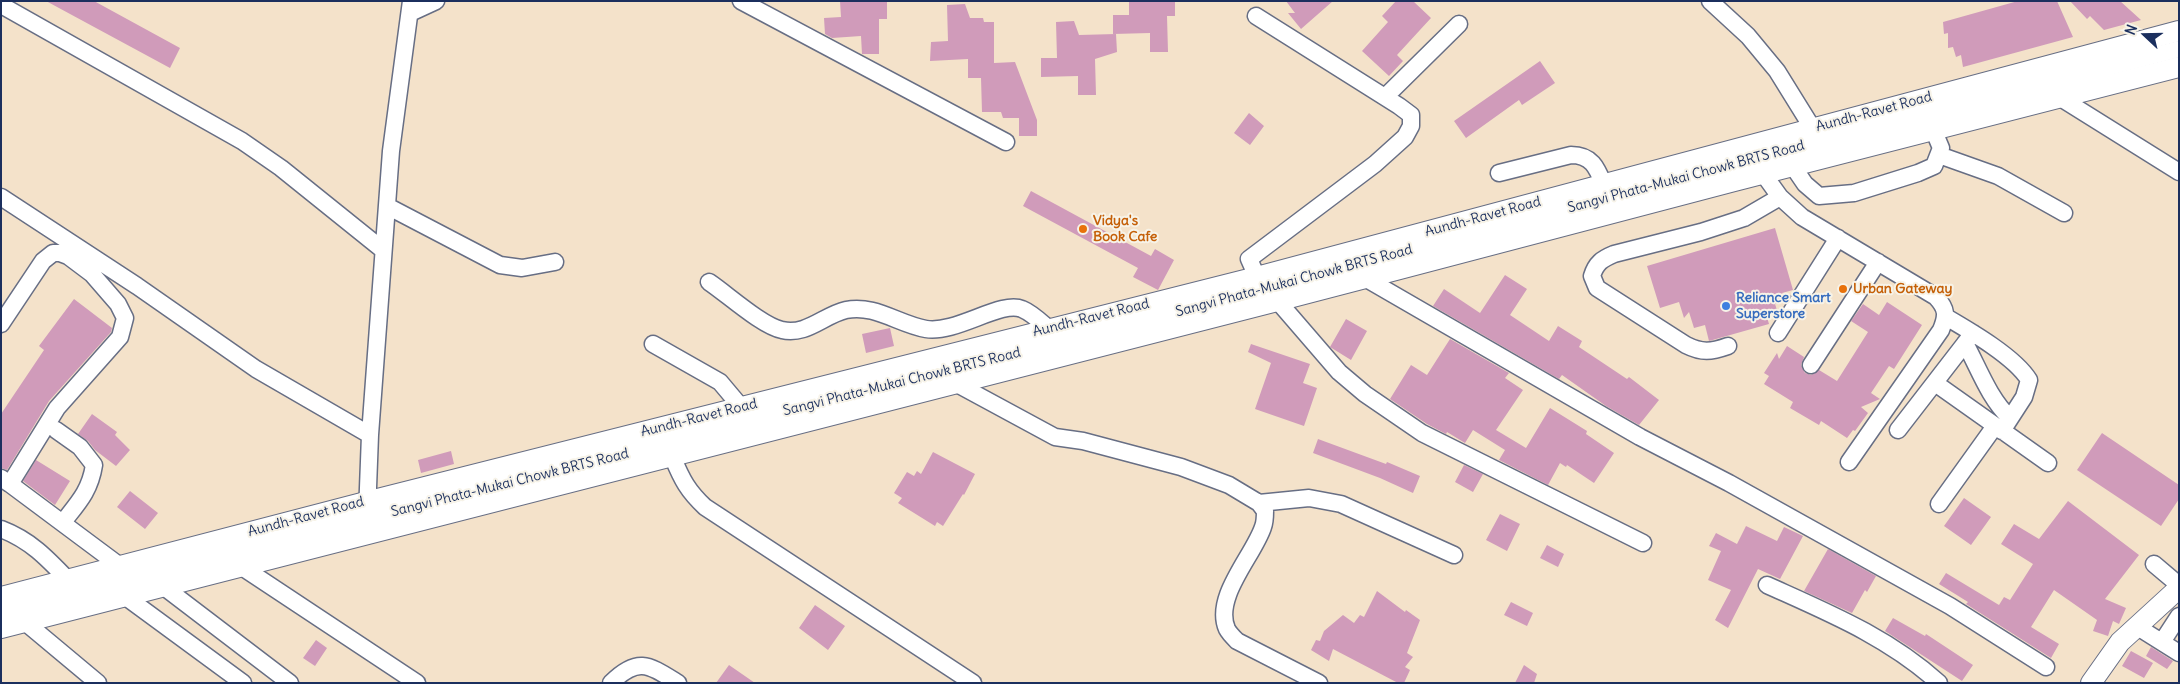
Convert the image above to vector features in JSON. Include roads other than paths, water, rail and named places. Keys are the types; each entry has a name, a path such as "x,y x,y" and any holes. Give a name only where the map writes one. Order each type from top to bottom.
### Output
{"main road":[{"name":"Aundh-Ravet Road","path":"1,597 120,566 674,458 958,384 1604,185 2179,31"},
{"name":"Aundh-Ravet Road","path":"1,628 242,567 367,519 741,407 1049,329 1267,289 1365,278 1762,172 2179,66"},
{"path":"2091,683 2120,642 2179,586"}],"street":[{"path":"367,519 370,435 391,150 411,7 436,1"},
{"path":"741,1 1006,142"},
{"path":"1710,1 1748,36 1777,71 1813,129"},
{"path":"1,5 242,141 281,168 383,250"},
{"path":"1256,16 1411,115 1411,126 1405,137 1375,164 1249,258 1267,289 1339,372 1365,394 1422,433 1643,543"},
{"path":"1385,97 1459,24"},
{"name":"Sangvi Phata-Mukai Chowk BRTS Road","path":"1,612 1267,289 2179,49"},
{"path":"2059,97 2179,172"},
{"path":"1792,165 1805,184 1819,196 1854,193 1918,173 1934,166 1941,148 1933,129"},
{"path":"1499,173 1571,155 1580,155 1588,158 1595,165 1604,185"},
{"path":"1939,155 1998,176 2064,213"},
{"path":"1762,172 1780,197 1802,217 1936,296 1944,306 1946,317 1941,330 1849,462"},
{"path":"1,197 137,286 256,369 370,435"},
{"path":"1728,346 1712,352 1701,352 1686,345 1597,288 1592,276 1595,265 1614,254 1700,232 1744,218 1780,197"},
{"path":"386,206 500,264 522,268 555,262"},
{"path":"1778,332 1838,238"},
{"path":"1,324 43,261 53,253 68,256 92,274 118,304 125,318 120,337 57,408 6,481 120,566"},
{"path":"1811,365 1878,262"},
{"path":"1365,278 1640,437 1738,487 1950,606 2046,667"},
{"path":"709,282 769,326 782,330 794,331 821,322 845,310 866,308 928,329 946,328 968,323 1012,306 1021,308 1031,314 1049,329"},
{"path":"1939,504 2024,397 2029,380 2024,372 1969,338 1946,317"},
{"path":"1898,430 1969,338"},
{"path":"1969,338 1992,396 1999,407 2002,425"},
{"path":"653,344 720,382 741,407"},
{"path":"1935,383 2002,425 2048,463"},
{"path":"958,384 1055,437 1083,441 1181,467 1229,485 1259,502 1265,512 1263,527 1238,573 1230,594 1224,613 1228,630 1237,641 1319,683"},
{"path":"56,430 80,447 94,465 92,481 84,495 63,522"},
{"path":"674,458 682,481 689,492 705,507 973,683"},
{"path":"1259,502 1309,498 1342,504 1454,555"},
{"path":"1,529 20,536 68,580"},
{"path":"2154,564 2179,586"},
{"path":"242,567 417,683"},
{"path":"1767,585 1865,630 1917,665 1939,683"},
{"path":"164,587 290,683"},
{"path":"126,596 243,683"},
{"path":"2162,642 2179,616"},
{"path":"25,622 98,683"},
{"path":"2136,626 2179,654"},
{"path":"611,683 628,668 643,665 658,670 678,683"}],"place":[{"name":"Vidya's Book Cafe","path":"1083,229"},
{"name":"Urban Gateway","path":"1843,289"},
{"name":"Reliance Smart Superstore","path":"1726,306"}]}
